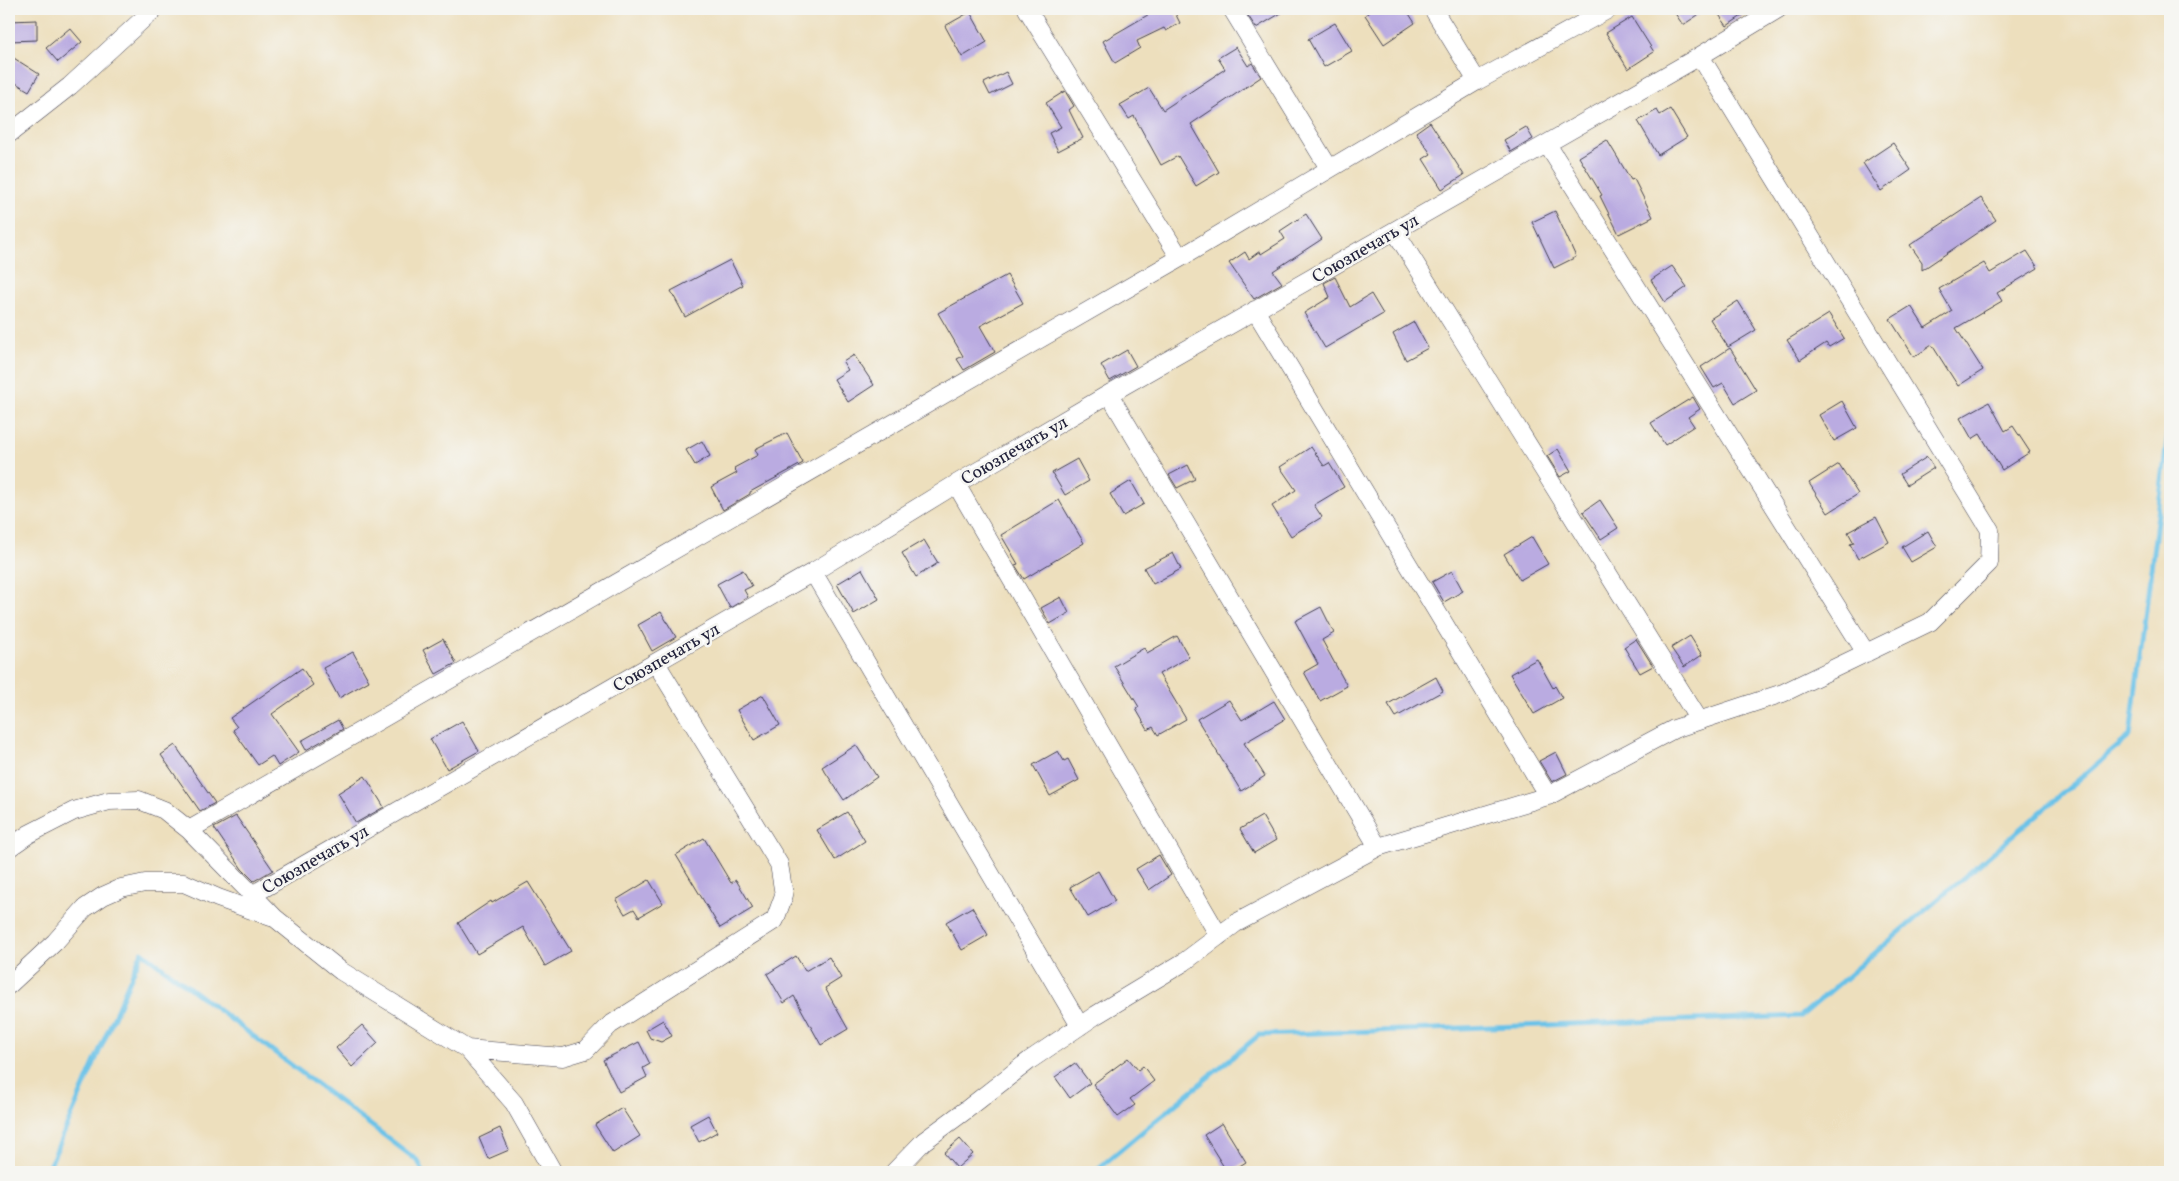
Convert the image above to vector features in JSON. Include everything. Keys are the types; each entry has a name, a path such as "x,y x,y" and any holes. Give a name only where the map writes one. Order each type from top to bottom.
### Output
{"street":[{"path":"9,134 70,86 154,9"},
{"path":"1027,9 1180,258"},
{"path":"1232,9 1329,168"},
{"path":"1433,9 1477,81"},
{"path":"189,830 1180,258 1477,81 1609,9"},
{"name":"Союзпечать ул","path":"252,895 813,572 956,484 1109,394 1700,56 1778,9"},
{"path":"894,1172 924,1141 1030,1060 1080,1026 1184,962 1236,923 1378,847 1548,796 1674,728 1783,693 1930,622 1989,563 1990,530 1700,56"},
{"path":"1547,144 1866,653"},
{"path":"1395,231 1699,720"},
{"path":"1255,310 1548,796"},
{"path":"1109,394 1378,847"},
{"path":"956,484 1219,936"},
{"path":"813,572 1080,1026"},
{"path":"467,1049 563,1057 586,1050 610,1025 775,920 784,895 778,864 656,663"},
{"path":"9,848 29,834 74,811 109,801 139,800 164,810 189,830 275,918 341,971 467,1049 514,1103 553,1172"},
{"path":"9,834 29,834"},
{"path":"9,985 56,942 85,908 103,896 121,888 145,883 184,883 218,898 275,918"}],"building":[{"path":"1158,9 1173,9 1180,23 1166,31 1164,28 1137,41 1140,48 1115,63 1103,41"},
{"path":"1255,9 1288,9 1256,28 1247,14"},
{"path":"1374,9 1406,9 1415,23 1384,44 1365,15"},
{"path":"1672,9 1707,9 1683,25"},
{"path":"1715,9 1752,9 1727,26"},
{"path":"970,12 987,42 962,57 945,26"},
{"path":"1632,17 1654,52 1628,69 1606,33"},
{"path":"37,20 37,40 9,41 9,21"},
{"path":"1335,23 1352,51 1324,67 1308,39"},
{"path":"70,28 82,42 58,62 46,48"},
{"path":"1236,47 1248,66 1252,63 1261,77 1191,124 1219,172 1196,186 1178,156 1161,165 1134,116 1129,119 1120,105 1149,88 1163,110 1225,69 1218,58"},
{"path":"9,55 39,74 29,91 9,79"},
{"path":"1006,72 1012,84 990,95 984,83"},
{"path":"1065,91 1074,106 1069,110 1083,138 1058,151 1049,133 1061,127 1046,103"},
{"path":"1670,109 1687,137 1658,155 1638,121 1657,110 1660,115"},
{"path":"1430,122 1464,175 1442,189 1423,159 1431,154 1416,132"},
{"path":"1526,127 1533,139 1511,152 1504,140"},
{"path":"1607,140 1631,180 1634,179 1653,217 1619,234 1600,196 1602,195 1579,157"},
{"path":"1893,143 1911,170 1881,191 1863,163"},
{"path":"1981,198 1996,220 1922,270 1922,262 1910,245"},
{"path":"1555,211 1576,257 1554,268 1532,222"},
{"path":"1306,214 1322,239 1273,271 1282,283 1254,299 1229,263 1245,252 1249,259 1260,251 1261,254 1285,239 1280,231"},
{"path":"2027,251 2038,268 1997,293 2002,301 1956,328 1983,370 1958,386 1932,345 1914,357 1890,319 1911,306 1925,328 1952,311 1939,289 1984,263 1990,273"},
{"path":"730,260 743,285 685,317 671,291"},
{"path":"1672,266 1687,287 1665,302 1651,280"},
{"path":"1007,275 1023,303 980,326 995,352 964,370 957,359 963,356 938,313"},
{"path":"1335,277 1350,307 1371,294 1383,314 1325,348 1304,313 1330,297 1324,283"},
{"path":"1738,301 1756,330 1728,347 1710,319"},
{"path":"1829,314 1844,338 1829,347 1826,343 1800,360 1787,340"},
{"path":"1414,322 1428,348 1406,360 1393,334"},
{"path":"1730,348 1756,390 1735,403 1723,383 1714,388 1701,367"},
{"path":"1127,350 1136,366 1110,381 1101,365"},
{"path":"854,355 874,385 848,402 834,379 848,370 843,362"},
{"path":"1693,397 1700,409 1688,417 1694,426 1665,445 1651,423"},
{"path":"1842,401 1857,428 1834,441 1819,415"},
{"path":"1989,402 2005,431 2013,426 2030,452 2002,470 1980,434 1972,439 1960,418"},
{"path":"787,433 803,463 750,492 750,494 723,510 711,487 737,473 734,468 758,455 755,449"},
{"path":"702,441 710,456 695,465 686,450"},
{"path":"1311,447 1324,466 1329,463 1344,487 1314,505 1322,517 1291,536 1272,506 1296,490 1280,467"},
{"path":"1558,449 1571,471 1560,477 1547,456"},
{"path":"1927,457 1934,468 1907,485 1900,474"},
{"path":"1077,459 1089,481 1065,495 1052,473"},
{"path":"1839,464 1858,494 1828,513 1809,483"},
{"path":"1188,465 1195,479 1177,488 1169,475"},
{"path":"1131,481 1144,504 1123,516 1110,494"},
{"path":"1059,500 1084,543 1024,579 1015,565 1018,564 1001,535"},
{"path":"1600,500 1618,528 1601,539 1583,512"},
{"path":"1876,517 1889,542 1858,559 1850,544 1854,543 1848,532"},
{"path":"1928,531 1937,547 1911,562 1902,547"},
{"path":"1532,537 1548,564 1520,580 1504,554"},
{"path":"924,540 938,563 916,577 902,553"},
{"path":"1173,553 1181,569 1153,584 1144,568"},
{"path":"862,569 879,599 854,614 837,584"},
{"path":"743,570 752,586 744,590 748,597 730,608 717,584"},
{"path":"1452,571 1463,591 1444,602 1432,582"},
{"path":"1061,597 1069,613 1050,624 1041,608"},
{"path":"1321,607 1334,633 1322,640 1347,686 1320,701 1304,672 1318,664 1295,621"},
{"path":"661,612 676,637 652,651 638,625"},
{"path":"1177,636 1189,657 1159,674 1186,719 1158,735 1153,727 1148,730 1136,709 1139,707 1114,666 1144,648 1147,653"},
{"path":"1690,636 1702,655 1684,667 1671,648"},
{"path":"443,639 456,663 436,674 423,650"},
{"path":"1636,639 1653,666 1640,673 1624,647"},
{"path":"353,652 369,681 339,698 323,668"},
{"path":"1537,659 1553,688 1555,686 1562,698 1534,714 1510,674"},
{"path":"302,668 313,685 272,714 299,752 278,766 272,756 258,765 233,730 237,727 230,718"},
{"path":"1436,677 1443,691 1396,717 1388,704"},
{"path":"763,695 780,725 754,740 737,710"},
{"path":"1229,700 1242,720 1274,701 1285,719 1244,743 1265,776 1241,791 1197,719"},
{"path":"338,720 343,729 306,750 301,741"},
{"path":"462,721 479,751 447,769 430,739"},
{"path":"175,745 215,803 200,811 161,755"},
{"path":"856,745 877,777 844,800 822,767"},
{"path":"1058,751 1064,761 1068,759 1079,780 1050,796 1033,765"},
{"path":"1556,752 1567,774 1552,782 1539,761"},
{"path":"365,776 384,807 356,823 338,793"},
{"path":"847,812 865,841 835,860 817,830"},
{"path":"236,816 273,870 254,881 242,869 214,828"},
{"path":"1262,816 1276,840 1254,853 1240,829"},
{"path":"704,838 731,883 736,880 753,908 720,928 676,855"},
{"path":"1159,855 1171,875 1149,890 1136,869"},
{"path":"1098,871 1115,901 1088,917 1070,887"},
{"path":"649,880 663,903 639,917 634,909 625,914 616,900"},
{"path":"528,882 571,951 545,966 523,927 477,954 458,923 491,901 492,903"},
{"path":"972,907 988,935 962,950 946,922"},
{"path":"796,956 805,971 829,957 841,978 825,988 848,1029 821,1045 794,996 784,1003 767,974"},
{"path":"663,1020 672,1036 661,1042 650,1038 646,1030"},
{"path":"362,1025 378,1043 352,1067 336,1048"},
{"path":"639,1042 650,1064 643,1068 647,1077 619,1092 603,1060"},
{"path":"1128,1058 1138,1070 1143,1066 1154,1081 1130,1099 1135,1105 1118,1117 1093,1084"},
{"path":"1075,1063 1090,1083 1070,1098 1055,1077"},
{"path":"622,1108 640,1136 613,1153 595,1125"},
{"path":"708,1115 717,1132 699,1142 690,1125"},
{"path":"1222,1123 1246,1162 1230,1172 1227,1172 1204,1135"},
{"path":"500,1128 509,1150 488,1159 479,1138"},
{"path":"960,1139 973,1154 957,1168 944,1153"}],"waterway":[{"path":"1094,1172 1259,1035 1801,1016 2130,736 2170,418"},
{"path":"47,1172 142,952 418,1161 423,1172"}]}
